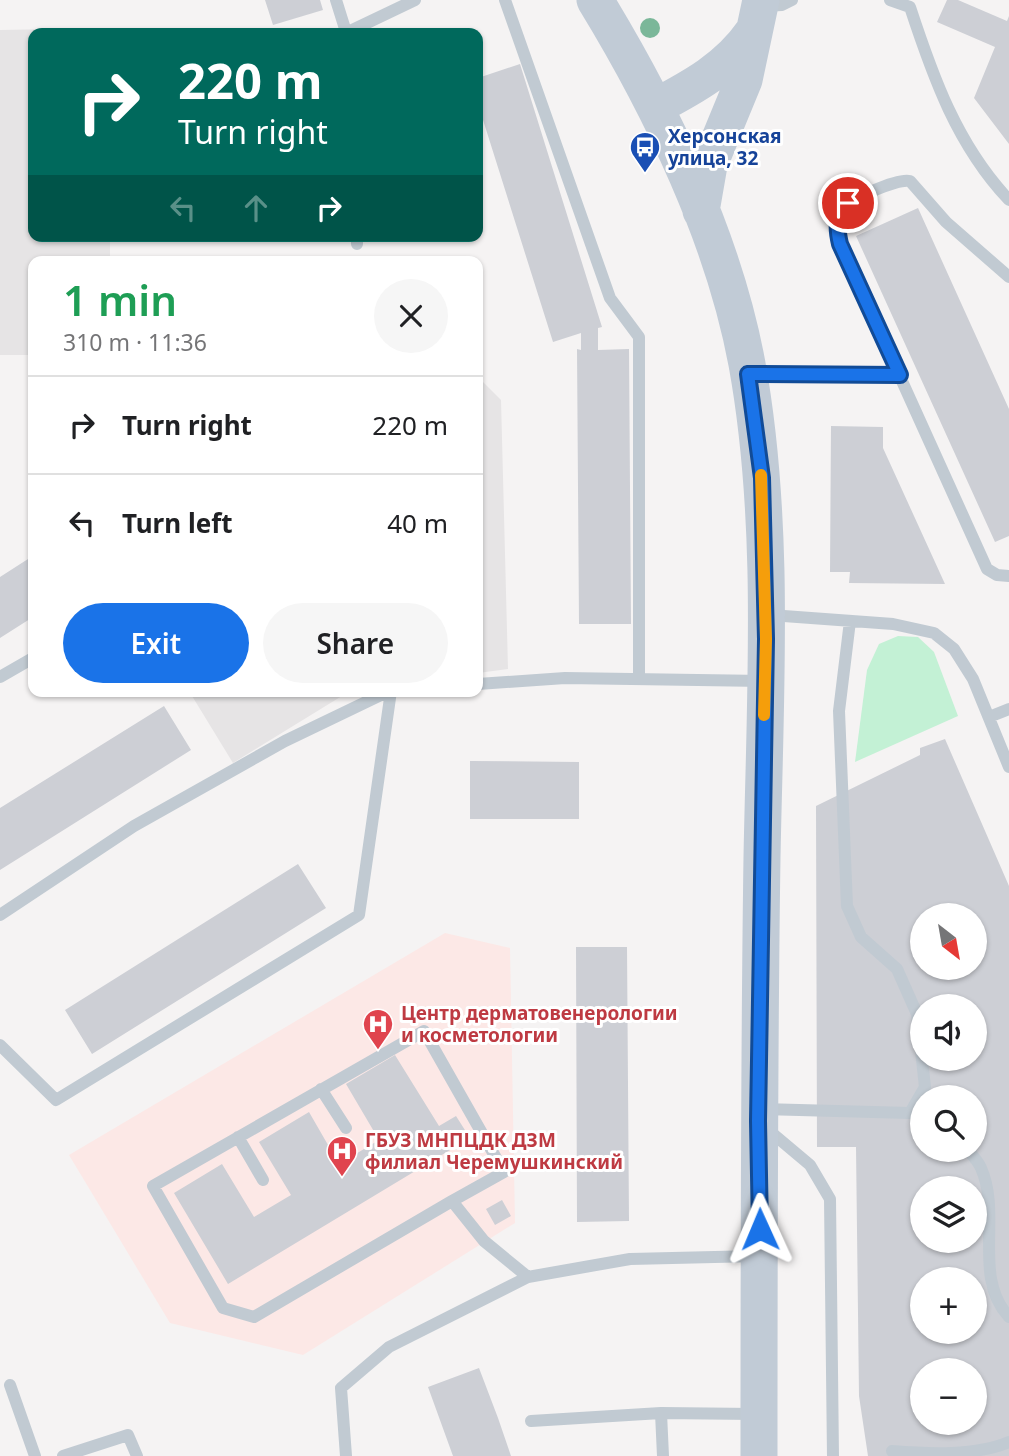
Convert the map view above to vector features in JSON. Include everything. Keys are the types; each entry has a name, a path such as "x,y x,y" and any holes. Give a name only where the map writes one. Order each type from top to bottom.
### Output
{"street":[{"path":"595,0 655,107 701,211 719,263 748,374 762,478 765,681 758,1115 761,1256 759,1456"},
{"path":"655,107 699,84 737,55 767,9"},
{"path":"701,211 709,165 744,80 767,9"}],"lane":[{"path":"337,0 345,28"},
{"path":"355,28 415,0"},
{"path":"505,0 610,298 639,337 639,678"},
{"path":"890,0 910,7 937,86 967,145 988,177 1009,200"},
{"path":"1009,277 946,222 909,181 897,181 848,203 839,213 836,228 840,244 987,569 997,575 1009,576"},
{"path":"748,374 900,375"},
{"path":"765,614 893,624 934,633 960,659 973,679 1009,767"},
{"path":"850,621 839,711 847,906 861,937 897,969 917,1014 925,1085"},
{"path":"0,677 28,661"},
{"path":"483,684 565,678 765,681"},
{"path":"0,915 134,826 285,741 377,697"},
{"path":"0,1045 56,1100 359,915 389,697"},
{"path":"989,717 1009,709"},
{"path":"424,1031 504,1172 254,1317 223,1308 153,1185 321,1089 424,1031"},
{"path":"321,1089 346,1128"},
{"path":"758,1115 817,1111 910,1113"},
{"path":"758,1115 810,1165 830,1199 832,1456"},
{"path":"238,1137 263,1180"},
{"path":"977,1162 981,1167 988,1200 988,1254 995,1302 1009,1317"},
{"path":"452,1202 484,1241 528,1277"},
{"path":"346,1456 341,1388 389,1347 528,1277 630,1259 761,1256"},
{"path":"10,1385 35,1456"},
{"path":"531,1421 661,1413 759,1414"},
{"path":"661,1413 663,1456"},
{"path":"64,1456 128,1435 137,1456"},
{"path":"892,1451 939,1455 996,1449 1009,1442"}],"shaded area":[{"path":"28,29 28,242 110,242 110,256 28,256 28,355 0,355 0,30"},
{"path":"483,382 501,400 508,669 483,672"},
{"path":"193,697 340,697 233,763"},
{"name":"Центр дерматовенерологии и косметологии","path":"445,933 510,948 515,1223 303,1355 170,1323 69,1155"}],"green space":[{"path":"898,636 918,637 934,652 958,716 855,762 867,670 879,644"}],"building":[{"path":"265,0 320,0 323,10 273,25"},
{"path":"947,0 958,0 1007,21 1009,16 1009,144 974,98 995,47 937,22"},
{"path":"520,64 602,327 598,328 598,350 629,349 631,624 579,624 577,349 581,350 581,333 553,342 483,120 483,76"},
{"path":"918,208 1009,409 1009,536 995,542 856,236"},
{"path":"831,426 883,427 883,448 945,584 849,583 850,572 830,572"},
{"path":"28,559 28,620 0,638 0,577"},
{"path":"164,706 191,750 0,870 0,808"},
{"path":"945,739 1009,886 1009,1456 868,1456 859,1396 856,1147 817,1147 816,806 920,755 920,748"},
{"path":"470,761 579,762 579,819 470,819"},
{"path":"298,864 326,908 92,1054 65,1010"},
{"path":"576,947 627,947 629,1221 577,1222"},
{"name":"ГБУЗ МНПЦДК ДЗМ филиал Черемушкинский","path":"395,1055 439,1126 456,1116 470,1138 228,1284 174,1193 222,1164 254,1217 291,1195 259,1142 309,1112 339,1164 379,1140 346,1084"},
{"path":"502,1200 511,1216 495,1225 486,1209"},
{"path":"479,1368 511,1456 453,1456 428,1387"}],"slow traffic":[{"path":"761,475 766,639 764,715"}],"place":[{"name":"Херсонская улица, 32","path":"645,174"},
{"name":"Центр дерматовенерологии и косметологии","path":"378,1051"},
{"name":"ГБУЗ МНПЦДК ДЗМ филиал Черемушкинский","path":"342,1178"}],"route":[{"path":"760,1229 758,1121 766,639 762,478 748,374 900,375 840,244 836,228 839,213 848,203"}]}
